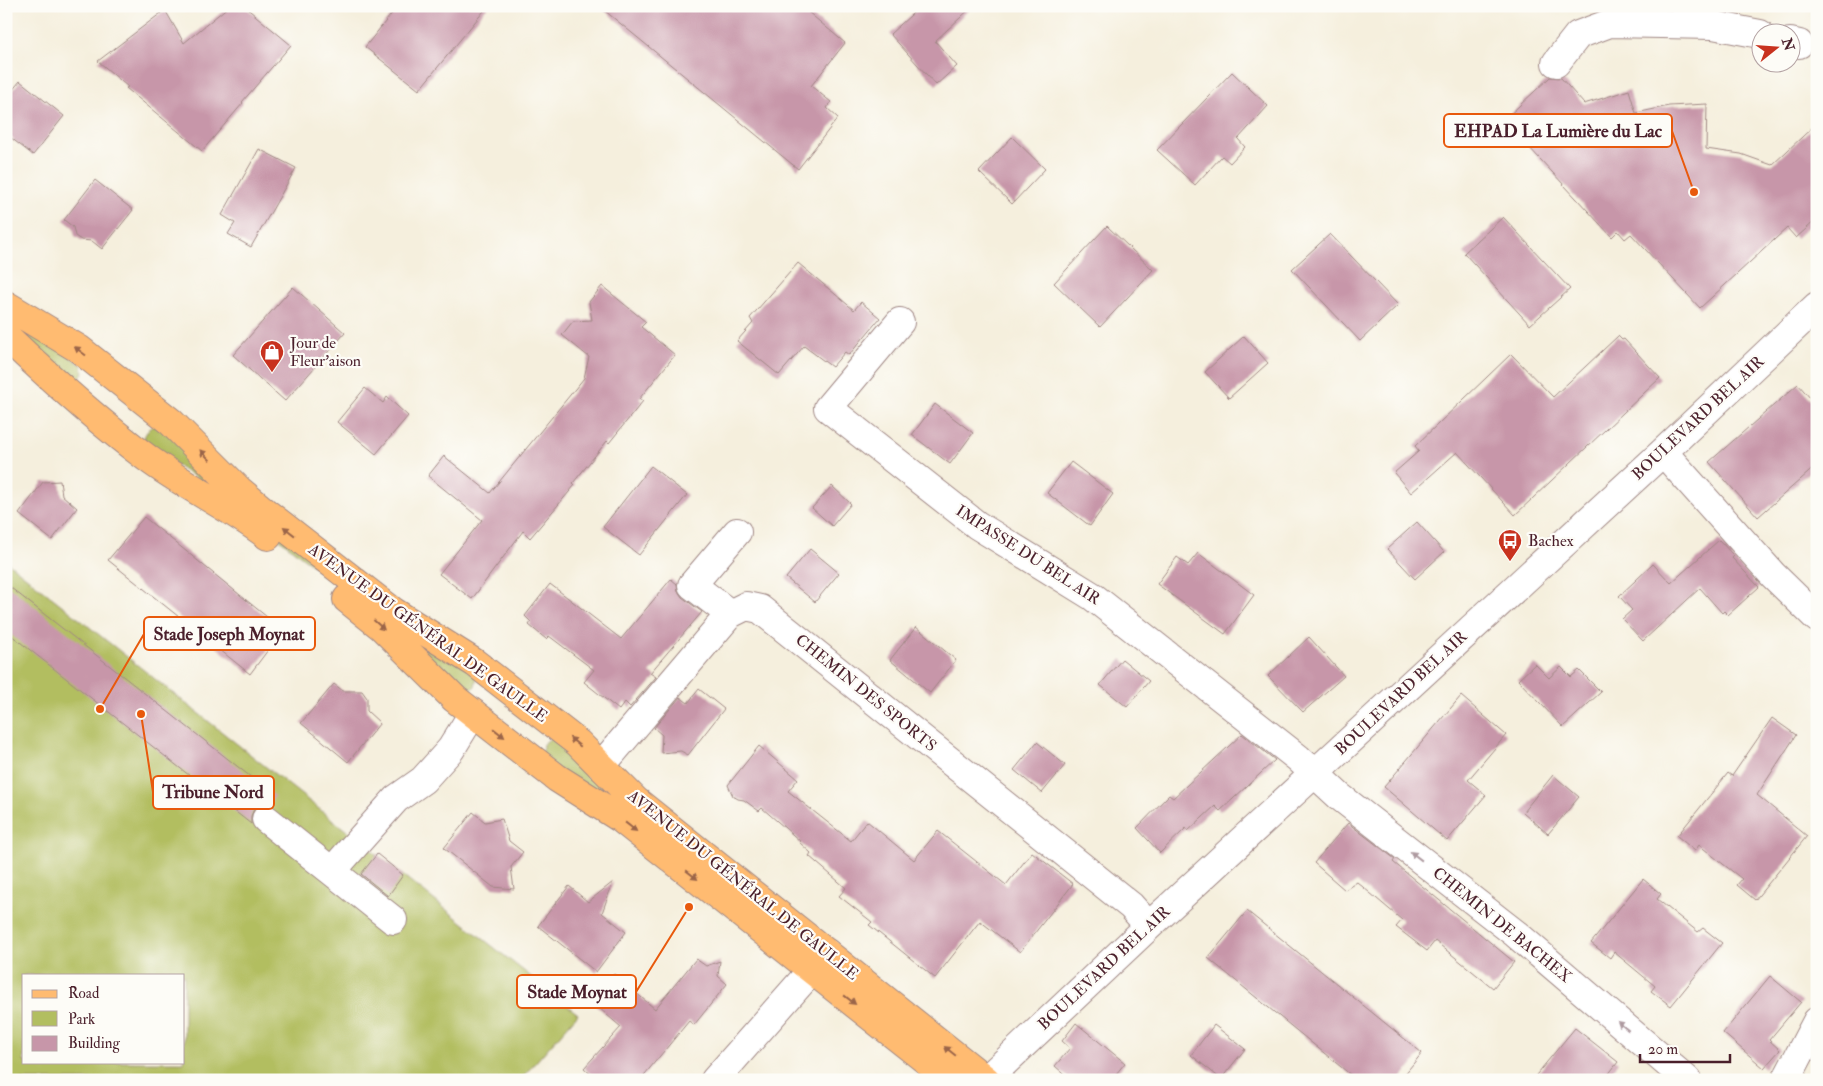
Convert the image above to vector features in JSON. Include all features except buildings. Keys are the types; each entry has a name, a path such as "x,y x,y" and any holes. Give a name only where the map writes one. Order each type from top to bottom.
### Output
{"main road":[{"name":"AVENUE DU GÉNÉRAL DE GAULLE","path":"6,304 68,342 171,422 239,490 394,612 465,655 578,743 642,806 820,961 951,1080"},
{"name":"AVENUE DU GÉNÉRAL DE GAULLE","path":"6,336 76,401 147,458 248,521 366,613 444,690 556,778 610,811 986,1080"},
{"path":"76,401 102,368"},
{"path":"122,438 148,404"},
{"path":"473,712 498,681"},
{"path":"524,752 549,720"}],"street":[{"path":"1556,63 1578,35 1610,23 1714,16 1750,30"},
{"name":"BOULEVARD BEL AIR","path":"986,1080 1149,926 1662,452 1817,306"},
{"name":"IMPASSE DU BEL AIR","path":"900,322 828,408 977,525 1092,596 1298,758 1314,773"},
{"path":"1662,452 1773,575 1817,618"},
{"path":"601,766 730,614 692,585 737,532"},
{"name":"CHEMIN DES SPORTS","path":"730,614 746,606 760,609 1131,906 1149,926"},
{"path":"332,871 396,799 429,774 451,749 473,712"},
{"name":"CHEMIN DE BACHEX","path":"1314,773 1339,796 1516,934 1687,1080"},
{"path":"266,819 393,920"},
{"path":"715,1080 820,961"},
{"path":"1786,1080 1817,1021"}],"green space":[{"path":"6,314 82,365 83,373 77,381 65,382 6,324"},
{"path":"159,425 477,677 475,686 466,696 402,635 223,495 146,445 144,437 150,427"},
{"path":"6,561 578,1014 520,1080 6,1080"},
{"path":"551,738 768,916 542,758 543,744"}],"place":[{"name":"EHPAD La Lumière du Lac","path":"1694,192"},
{"name":"Jour de Fleur'aison","path":"272,373"},
{"name":"Bachex","path":"1510,562"},
{"name":"Stade Joseph Moynat","path":"100,709"},
{"name":"Tribune Nord","path":"141,714"},
{"name":"Stade Moynat","path":"689,907"}]}
